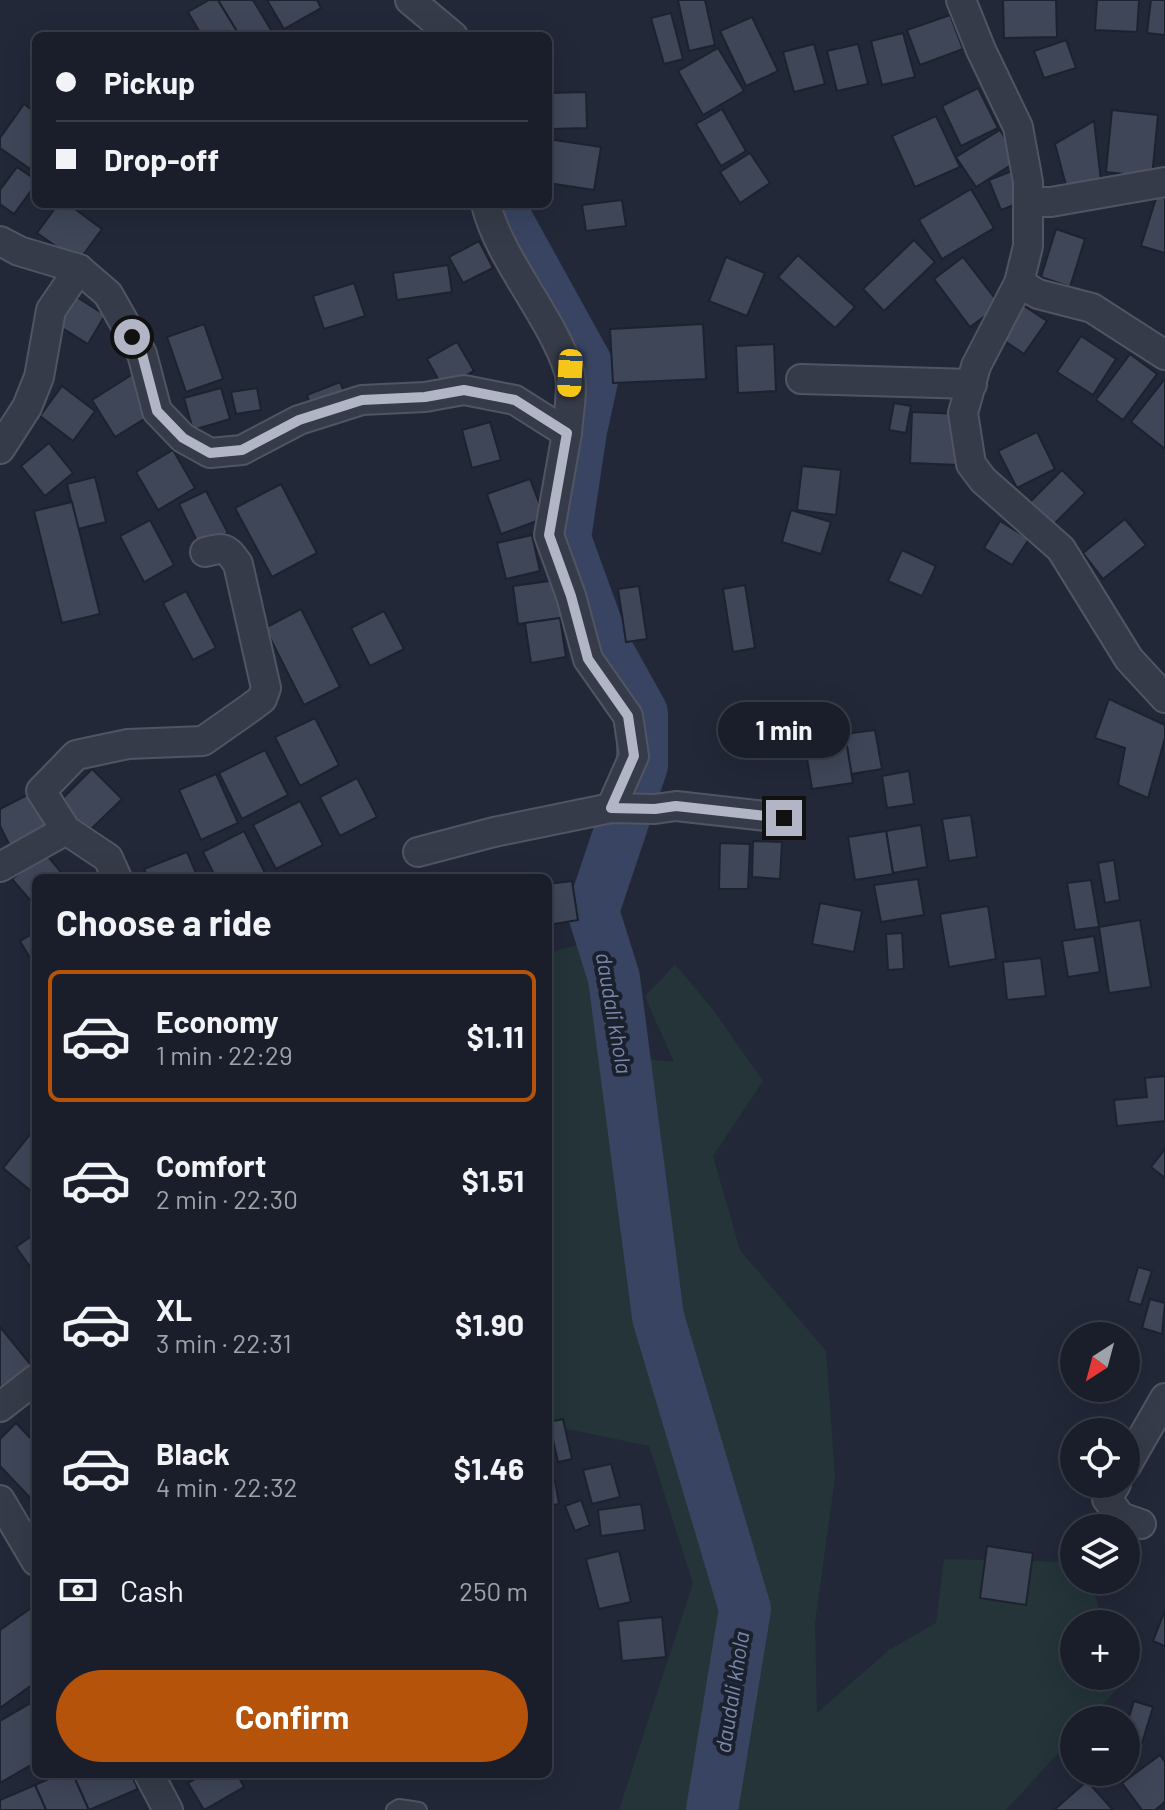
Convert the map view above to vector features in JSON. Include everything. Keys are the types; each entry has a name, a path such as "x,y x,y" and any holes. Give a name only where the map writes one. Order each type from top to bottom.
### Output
{"street":[{"path":"410,0 448,32"},
{"path":"961,0 1018,127 1028,182 1028,246 1019,283 976,366 963,413 971,464 983,480 1061,549 1129,659 1165,698"},
{"path":"1028,202 1051,202 1165,182"},
{"path":"487,208 491,223 534,298 570,373 567,433 549,535 571,596 588,659 628,716 634,756 611,808"},
{"path":"0,241 19,251 79,269 108,294 142,354 157,411 183,438 210,453 242,450 299,420 362,400 425,397 464,390 515,400 567,433"},
{"path":"0,449 27,407 39,377 51,310 79,269"},
{"path":"1019,283 1038,294 1092,308 1165,355"},
{"path":"801,379 972,384"},
{"path":"115,874 108,858 66,830 41,791 76,755 128,744 203,741 262,699 266,688 238,564 229,551 222,548 205,552"},
{"path":"418,852 494,832 611,808 676,806 784,818"},
{"path":"0,867 66,830"},
{"path":"0,1407 32,1382"},
{"path":"1140,1442 1165,1398"},
{"path":"1108,1498 1121,1517 1141,1524"},
{"path":"0,1500 32,1554"},
{"path":"151,1778 168,1810"}],"lane":[{"path":"394,1810 399,1807 419,1810"}],"shaded area":[{"path":"588,942 613,1055 674,1062 645,997 675,964 714,1011 763,1081 713,1156 740,1250 826,1351 835,1477 815,1623 817,1713 889,1650 936,1623 944,1559 1060,1562 1060,1594 1095,1594 1099,1610 1060,1610 1060,1690 1116,1690 1102,1706 1060,1706 1060,1751 1006,1810 619,1810 693,1583 649,1446 552,1426 552,952"}],"building":[{"path":"209,0 218,0 238,32 200,32 188,12"},
{"path":"218,0 253,0 272,32 238,32"},
{"path":"267,0 317,0 321,8 284,29"},
{"path":"678,0 705,0 715,45 689,51"},
{"path":"1003,0 1056,0 1057,37 1004,38"},
{"path":"1097,0 1139,0 1137,32 1095,30"},
{"path":"1151,0 1165,0 1165,35 1147,33"},
{"path":"671,13 683,59 664,64 651,18"},
{"path":"950,15 963,49 920,65 907,30"},
{"path":"752,17 778,71 746,86 720,31"},
{"path":"903,33 915,77 882,85 871,41"},
{"path":"1066,40 1076,68 1044,78 1034,51"},
{"path":"814,44 825,84 794,92 783,52"},
{"path":"858,44 868,84 837,91 827,51"},
{"path":"718,48 744,91 703,115 678,71"},
{"path":"978,88 998,128 961,146 942,106"},
{"path":"586,92 587,128 552,129 552,93"},
{"path":"24,104 32,110 32,170 0,148 0,138"},
{"path":"722,109 746,151 721,166 696,124"},
{"path":"1112,110 1158,115 1152,177 1106,172"},
{"path":"936,116 960,167 915,187 892,136"},
{"path":"1094,121 1102,189 1068,193 1055,144"},
{"path":"1000,130 1019,160 976,187 956,157"},
{"path":"552,140 601,147 594,190 552,184"},
{"path":"750,153 770,183 740,203 720,172"},
{"path":"17,167 32,177 32,189 14,214 0,204 0,190"},
{"path":"1012,171 1025,201 1001,210 989,180"},
{"path":"971,189 994,228 942,259 919,220"},
{"path":"1158,192 1165,194 1165,253 1141,246"},
{"path":"622,200 626,226 586,231 582,205"},
{"path":"55,208 73,208 102,229 78,262 37,233"},
{"path":"1056,229 1085,239 1070,287 1041,277"},
{"path":"914,240 935,262 884,311 863,289"},
{"path":"479,241 493,268 463,283 449,257"},
{"path":"798,255 855,307 835,328 778,277"},
{"path":"726,257 765,273 747,316 709,301"},
{"path":"963,257 1000,305 970,327 934,279"},
{"path":"448,265 452,292 397,300 393,273"},
{"path":"354,283 365,316 324,329 313,296"},
{"path":"72,294 105,315 88,344 54,323"},
{"path":"1021,304 1047,321 1024,354 999,337"},
{"path":"204,324 223,379 186,392 167,337"},
{"path":"703,324 706,379 613,383 610,329"},
{"path":"1081,336 1116,359 1093,395 1057,372"},
{"path":"457,342 474,371 443,388 427,359"},
{"path":"774,344 776,391 738,393 736,346"},
{"path":"1130,354 1157,374 1123,420 1096,400"},
{"path":"133,374 157,411 115,437 92,400"},
{"path":"1165,380 1165,449 1131,422"},
{"path":"340,382 347,400 313,413 307,395"},
{"path":"62,386 95,411 73,441 40,416"},
{"path":"221,388 230,419 193,430 184,398"},
{"path":"257,388 261,410 236,414 231,392"},
{"path":"894,403 911,406 906,433 889,430"},
{"path":"912,412 962,414 959,465 910,463"},
{"path":"490,422 501,460 472,468 462,430"},
{"path":"1037,432 1055,469 1017,488 998,451"},
{"path":"49,443 73,473 45,496 21,466"},
{"path":"173,450 195,488 158,510 136,472"},
{"path":"802,466 841,470 836,515 797,510"},
{"path":"1062,470 1085,493 1051,527 1027,505"},
{"path":"95,477 106,522 78,529 67,484"},
{"path":"530,479 545,518 501,534 487,494"},
{"path":"281,484 317,553 272,577 235,508"},
{"path":"206,491 228,533 200,547 179,504"},
{"path":"72,502 100,614 62,623 34,511"},
{"path":"791,510 831,522 821,554 782,542"},
{"path":"1125,519 1146,545 1103,579 1083,553"},
{"path":"150,520 174,565 144,582 120,536"},
{"path":"1000,521 1029,539 1012,565 984,548"},
{"path":"532,535 540,571 506,579 497,543"},
{"path":"902,550 936,566 922,596 888,581"},
{"path":"557,580 562,618 518,624 513,586"},
{"path":"745,585 755,648 733,652 723,589"},
{"path":"639,586 647,639 626,642 618,589"},
{"path":"186,591 216,648 193,660 163,603"},
{"path":"301,609 340,687 304,705 265,628"},
{"path":"384,611 404,649 370,666 351,628"},
{"path":"560,618 566,657 531,663 525,623"},
{"path":"1109,699 1165,725 1165,738 1148,798 1118,785 1125,748 1095,738"},
{"path":"315,718 339,765 300,786 275,737"},
{"path":"875,730 882,769 851,774 845,734"},
{"path":"845,734 853,783 812,789 804,740"},
{"path":"265,750 288,795 242,819 219,773"},
{"path":"92,769 122,799 84,836 55,806"},
{"path":"909,771 914,804 887,808 882,776"},
{"path":"216,774 238,823 201,840 179,790"},
{"path":"357,778 377,817 340,836 320,797"},
{"path":"31,793 50,831 12,850 0,826 0,809"},
{"path":"300,801 323,845 276,869 253,825"},
{"path":"971,815 977,857 949,861 942,819"},
{"path":"921,825 927,867 893,873 886,831"},
{"path":"244,831 266,874 214,874 203,852"},
{"path":"886,831 893,874 855,880 848,837"},
{"path":"753,841 782,842 780,879 752,877"},
{"path":"720,843 750,844 748,889 719,889"},
{"path":"187,852 196,874 146,874 144,869"},
{"path":"45,853 63,874 32,874 32,902 12,879"},
{"path":"1114,860 1120,900 1105,903 1098,863"},
{"path":"918,879 924,915 881,922 874,885"},
{"path":"1091,880 1099,927 1075,930 1067,883"},
{"path":"572,881 578,920 552,924 552,884"},
{"path":"820,903 862,911 854,952 812,944"},
{"path":"988,906 996,959 949,967 940,914"},
{"path":"1140,920 1151,987 1109,993 1099,927"},
{"path":"902,933 904,969 888,970 886,934"},
{"path":"32,934 32,961 20,941"},
{"path":"1094,936 1100,972 1068,977 1062,941"},
{"path":"1041,958 1046,996 1007,1000 1003,962"},
{"path":"1165,1076 1165,1121 1117,1126 1114,1100 1147,1097 1145,1078"},
{"path":"32,1132 32,1192 3,1168"},
{"path":"1165,1149 1165,1178 1151,1167"},
{"path":"32,1236 32,1269 16,1247"},
{"path":"1138,1267 1152,1271 1141,1305 1128,1301"},
{"path":"1150,1299 1165,1303 1162,1334 1142,1328"},
{"path":"0,1327 32,1366 32,1372 0,1394"},
{"path":"563,1419 572,1459 558,1462 552,1421"},
{"path":"16,1423 32,1440 32,1500 0,1466 0,1439"},
{"path":"611,1464 620,1497 592,1504 583,1470"},
{"path":"552,1481 555,1481 559,1504 552,1505"},
{"path":"581,1500 590,1525 575,1531 565,1506"},
{"path":"641,1504 645,1530 601,1536 598,1510"},
{"path":"987,1546 1033,1553 1026,1605 980,1598"},
{"path":"619,1551 631,1602 599,1609 586,1559"},
{"path":"32,1607 32,1685 0,1708 0,1630"},
{"path":"1165,1610 1165,1646 1153,1641"},
{"path":"662,1617 666,1657 622,1661 618,1621"},
{"path":"1134,1701 1153,1707 1142,1743 1140,1706 1132,1706"},
{"path":"32,1702 32,1764 0,1783 0,1721"},
{"path":"1160,1755 1165,1762 1165,1802 1155,1810 1142,1810 1124,1786 1140,1786 1140,1770"},
{"path":"51,1778 75,1778 89,1810 46,1810 35,1785"},
{"path":"75,1778 133,1778 138,1789 89,1810"},
{"path":"197,1778 239,1778 244,1787 204,1810 188,1783"},
{"path":"35,1785 46,1810 0,1810 0,1800"},
{"path":"1081,1786 1091,1786 1113,1810 1054,1810"}],"waterway":[{"name":"daudali khola","path":"500,208 593,376 581,431 565,538 603,643 642,713 642,765 593,911 614,978 658,1317 745,1609 712,1810"}],"route":[{"path":"132,337 142,354 157,411 183,438 210,453 242,450 299,420 362,400 425,397 464,390 515,400 567,433 549,535 571,596 588,659 628,716 634,756 611,808 676,806 784,818"}]}
